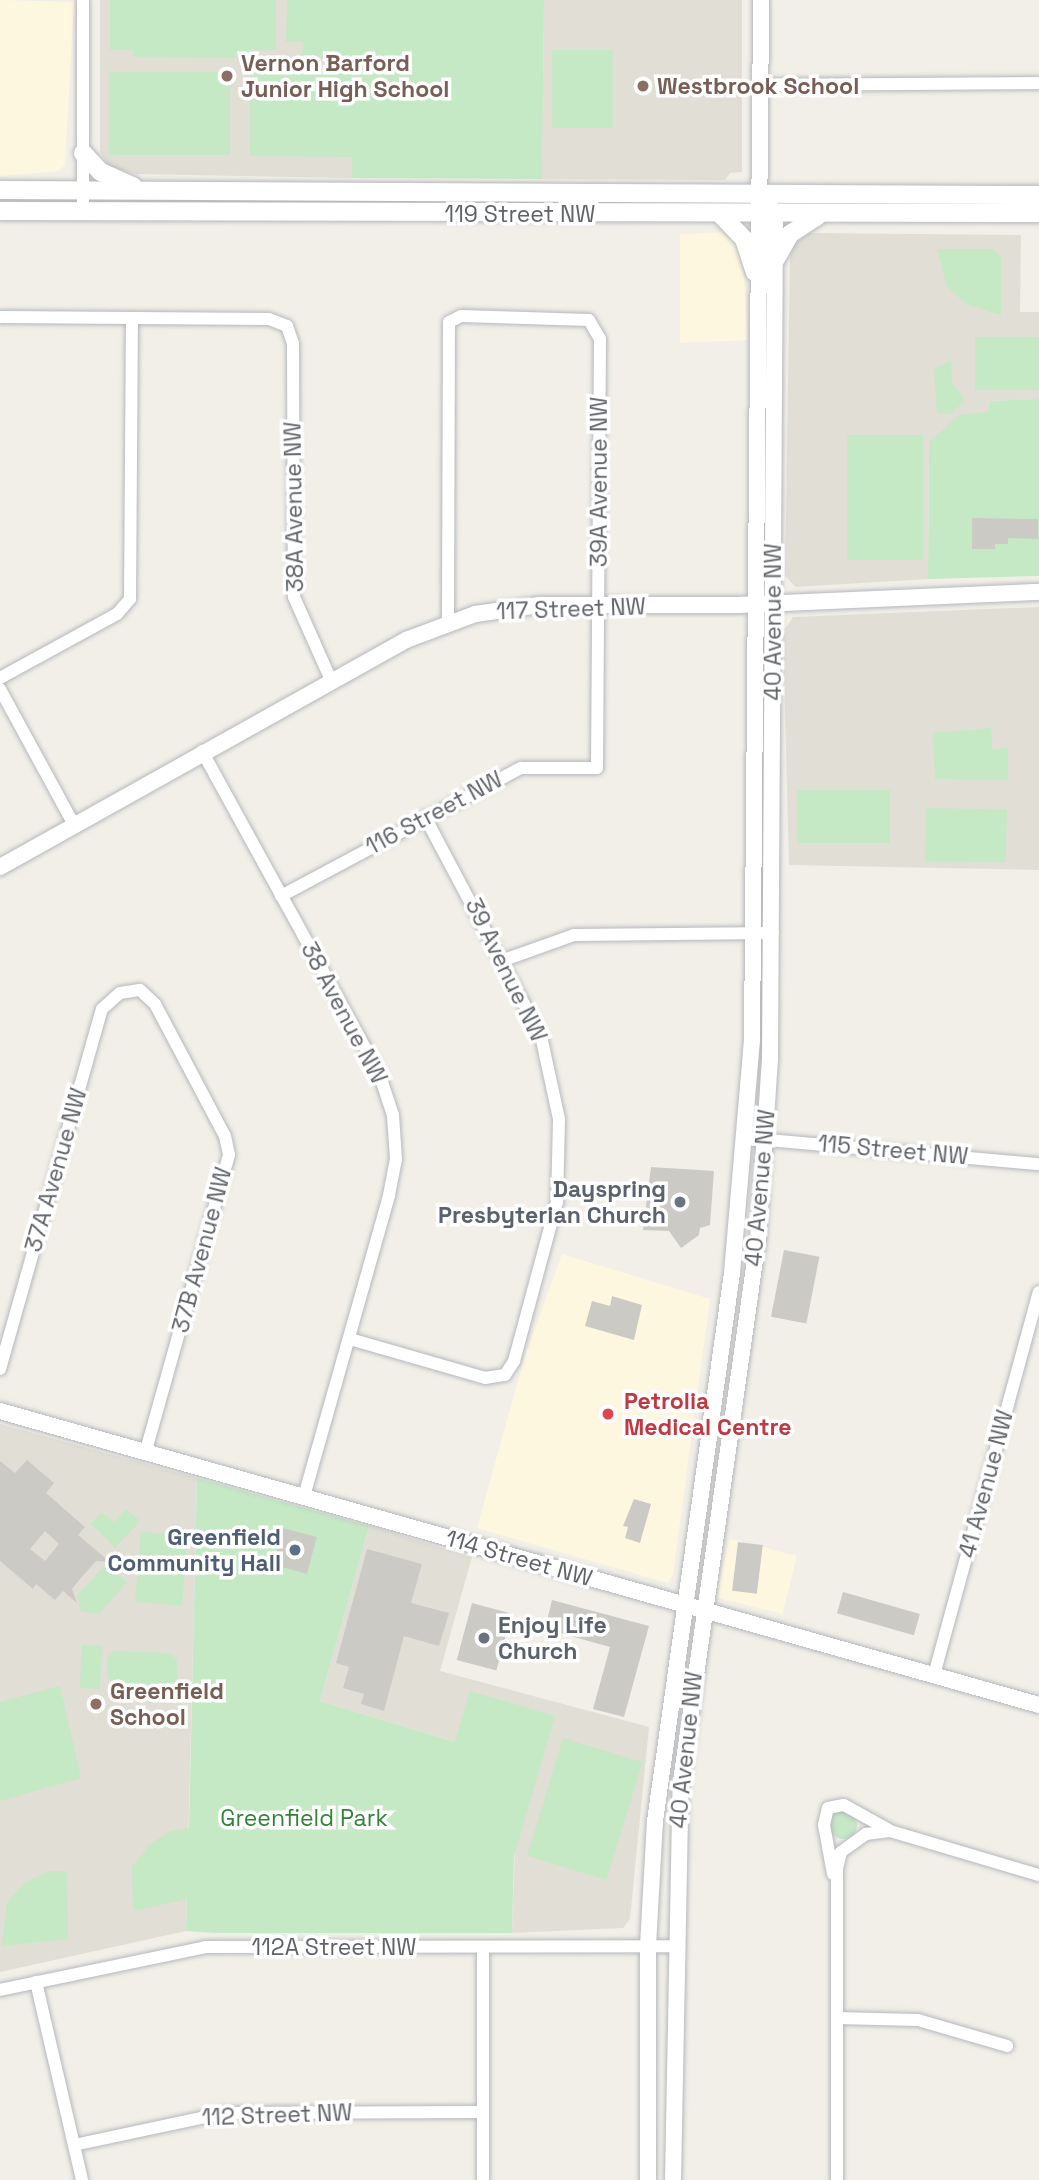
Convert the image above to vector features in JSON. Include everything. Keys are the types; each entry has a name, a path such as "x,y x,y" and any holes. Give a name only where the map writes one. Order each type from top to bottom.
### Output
{"main road":[{"path":"83,153 101,172 146,191"},
{"name":"119 Street NW","path":"0,190 1039,195"},
{"name":"119 Street NW","path":"0,211 818,216 1039,213"},
{"path":"721,215 744,239 755,272"},
{"path":"774,262 790,234 818,216"}],"street":[{"path":"82,212 83,0"},
{"name":"40 Avenue NW","path":"648,2180 648,1946 655,1821 681,1604 732,1273 746,1138 754,934 755,272 756,215 763,194 761,0"},
{"path":"762,85 1039,83"},
{"name":"40 Avenue NW","path":"673,2180 673,1946 681,1781 758,1239 766,1140 773,933 775,215 763,194"},
{"name":"39A Avenue NW","path":"448,622 449,322 461,316 578,317 593,323 600,339 597,768"},
{"path":"0,317 132,318 131,591 127,605 0,678"},
{"name":"38A Avenue NW","path":"132,318 269,319 287,326 293,343 294,597 303,627 331,680"},
{"name":"117 Street NW","path":"0,867 73,823 331,680 448,622 523,606 754,604 1039,592"},
{"path":"0,689 73,823"},
{"name":"38 Avenue NW","path":"202,751 379,1073 393,1115 393,1178 304,1497"},
{"name":"116 Street NW","path":"281,896 521,768 597,768"},
{"name":"39 Avenue NW","path":"350,1339 485,1378 505,1375 514,1361 552,1223 561,1144 548,1056 504,960 425,817"},
{"path":"504,960 573,935 773,933"},
{"name":"37A Avenue NW","path":"0,1369 102,1009 114,996 134,989"},
{"name":"37B Avenue NW","path":"134,989 155,1004 225,1136 229,1155 145,1453"},
{"name":"115 Street NW","path":"746,1138 1039,1164"},
{"name":"41 Avenue NW","path":"934,1675 1039,1292"},
{"name":"114 Street NW","path":"0,1410 1039,1705"},
{"path":"837,1888 824,1825 828,1808 844,1805 890,1830 1039,1875"},
{"path":"837,2180 838,1859 854,1840 890,1830"},
{"name":"112A Street NW","path":"0,1990 205,1947 673,1946"},
{"path":"483,1947 483,2180"},
{"path":"36,1982 82,2180"},
{"path":"837,2018 918,2020 1007,2046"},
{"name":"112 Street NW","path":"74,2145 223,2113 483,2112"}],"shaded area":[{"path":"0,0 74,2 65,165 59,171 0,176"},
{"name":"Vernon Barford Junior High School","path":"100,0 354,0 352,178 137,174 109,166 100,152"},
{"name":"Westbrook School","path":"544,0 742,0 742,172 730,173 725,180 542,179"},
{"path":"729,232 743,248 747,340 680,343 680,234"},
{"path":"809,233 1021,235 1020,312 1039,312 1039,399 990,401 987,412 929,442 928,579 796,587 785,576 790,258 794,244"},
{"path":"1039,607 1039,870 789,865 783,632 793,617"},
{"path":"562,1254 710,1299 673,1574 668,1583 477,1528 524,1359"},
{"name":"Greenfield School","path":"0,1424 197,1478 186,1931 0,1972"},
{"path":"369,1526 472,1557 440,1671 649,1727 630,1919 623,1928 512,1933 518,1761 320,1701"},
{"path":"730,1539 797,1556 782,1614 715,1597"}],"green space":[{"path":"110,0 276,0 276,50 251,50 251,58 133,57 134,50 110,50"},
{"path":"287,0 544,0 542,179 352,178 352,157 250,156 250,74 353,74 353,58 301,58 304,42 286,42"},
{"path":"552,50 613,50 613,128 552,128"},
{"path":"109,72 230,72 230,155 109,155"},
{"path":"937,249 993,249 1001,257 1001,315 966,304 947,286"},
{"path":"975,337 1039,337 1039,390 975,390"},
{"path":"951,360 952,383 965,400 951,414 937,413 934,370"},
{"path":"1039,399 1039,576 928,579 929,442 959,415 987,412 990,401"},
{"path":"847,435 923,435 923,560 847,560"},
{"path":"991,728 992,749 1008,748 1008,780 935,779 933,733"},
{"path":"797,790 890,790 890,843 797,843"},
{"path":"926,808 1007,809 1006,862 925,861"},
{"name":"Greenfield Park","path":"197,1478 369,1526 320,1701 455,1742 470,1691 555,1716 514,1856 512,1933 214,1933 186,1931 187,1899 133,1911 132,1867 149,1845 170,1831 189,1828"},
{"path":"126,1509 140,1521 115,1548 91,1524 101,1512 114,1522"},
{"path":"141,1532 188,1536 182,1606 135,1602"},
{"path":"105,1565 127,1582 99,1614 81,1611 77,1596"},
{"path":"82,1645 102,1646 100,1689 80,1688"},
{"path":"114,1651 170,1653 177,1660 177,1678 170,1686 116,1685 108,1677 107,1658"},
{"path":"60,1686 81,1778 0,1801 0,1702"},
{"path":"563,1738 642,1762 606,1880 527,1856"},
{"path":"843,1811 853,1815 857,1825 853,1835 843,1839 833,1835 829,1825 833,1815"},
{"path":"49,1871 67,1871 68,1939 2,1946 7,1902 26,1882"}],"building":[{"path":"972,518 1038,519 1038,539 1008,538 1008,544 995,544 995,549 972,549"},
{"name":"Dayspring Presbyterian Church","path":"651,1167 714,1171 710,1225 700,1228 699,1235 681,1248 669,1231 643,1230"},
{"path":"784,1250 819,1257 806,1324 771,1317"},
{"path":"612,1296 642,1305 634,1340 585,1326 592,1301 610,1306"},
{"path":"27,1460 54,1483 46,1493 85,1527 78,1535 110,1562 96,1561 79,1580 72,1589 77,1603 63,1591 55,1600 36,1584 33,1589 0,1561 0,1461 15,1473","holes":["45,1531 59,1544 45,1561 30,1549"]},
{"path":"634,1499 651,1504 640,1543 625,1538 628,1527 623,1526"},
{"name":"Greenfield Community Hall","path":"283,1528 317,1537 307,1574 273,1565"},
{"path":"738,1542 763,1545 757,1594 732,1591"},
{"path":"367,1549 422,1564 411,1603 449,1613 439,1646 404,1636 384,1711 361,1704 364,1694 343,1688 349,1667 336,1663"},
{"path":"843,1592 920,1614 914,1635 837,1613"},
{"path":"552,1600 649,1626 624,1717 593,1709 610,1647 545,1629"},
{"name":"Enjoy Life Church","path":"472,1603 512,1614 496,1671 457,1660"}],"place":[{"name":"Vernon Barford Junior High School","path":"227,76"},
{"name":"Westbrook School","path":"643,86"},
{"name":"Dayspring Presbyterian Church","path":"680,1202"},
{"name":"Petrolia Medical Centre","path":"608,1414"},
{"name":"Greenfield Community Hall","path":"295,1550"},
{"name":"Enjoy Life Church","path":"484,1638"},
{"name":"Greenfield School","path":"96,1704"}]}
